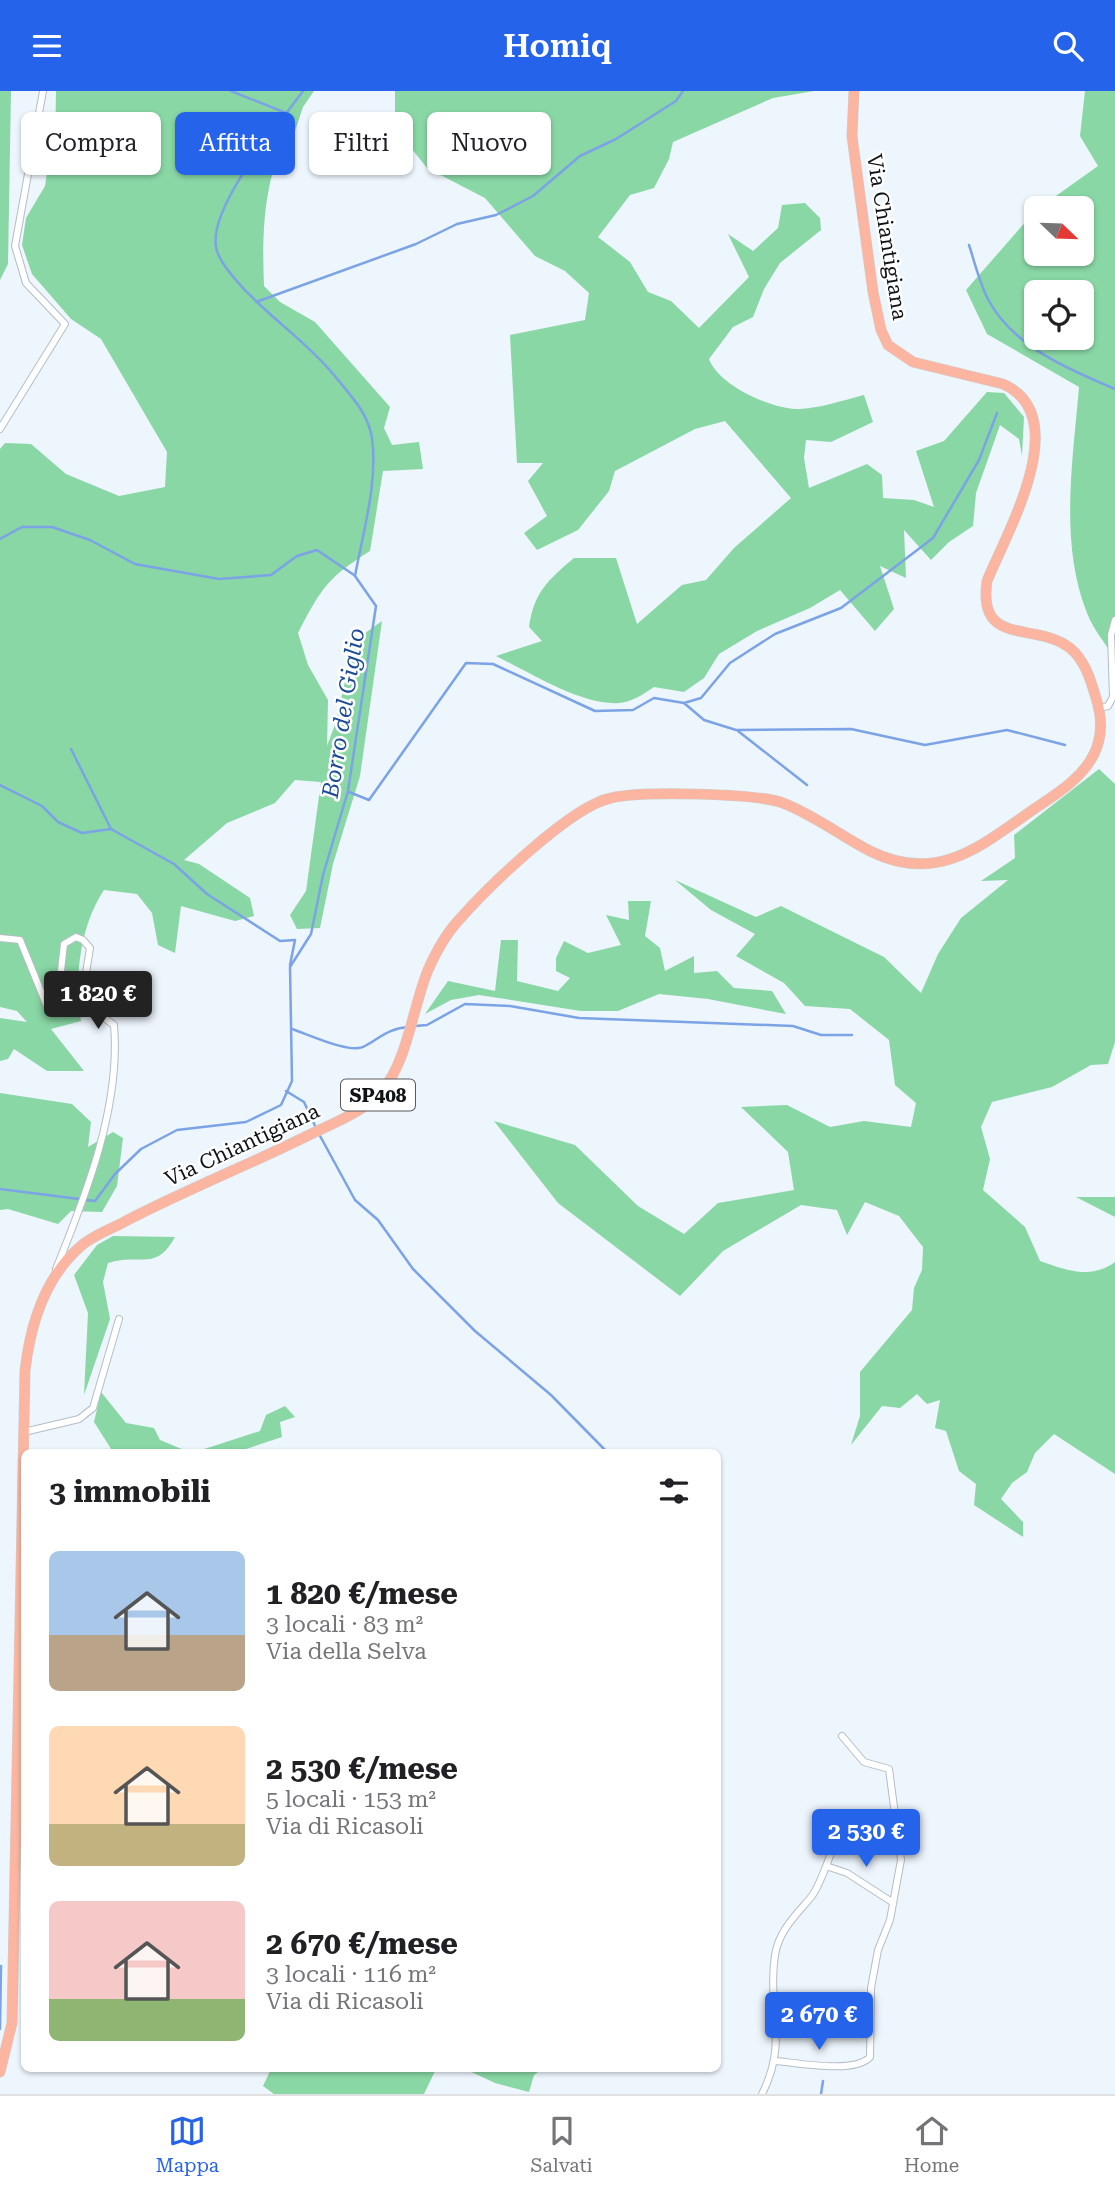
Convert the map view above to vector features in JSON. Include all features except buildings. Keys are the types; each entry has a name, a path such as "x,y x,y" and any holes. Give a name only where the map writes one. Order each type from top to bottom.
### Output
{"main road":[{"name":"Via Chiantigiana","path":"24,1449 29,1333 51,1284 82,1245 141,1213 326,1127 363,1107 383,1091 394,1071 431,964 458,921 560,825 586,807 610,798 632,796 745,796 778,801 884,856 918,863 945,862 976,850 1072,782 1095,753 1101,734 1099,708 1084,667 1072,650 1044,636 1005,628 988,612 984,597 987,581 1035,458 1034,419 1017,390 1003,384 912,362 888,345 881,330 871,279 852,136 854,91"},
{"name":"Via Chiantigiana","path":"0,2072 12,2023 21,1580"}],"street":[{"path":"0,429 65,324 26,283 15,246 43,91"},
{"path":"1099,708 1108,706 1113,697 1111,635 1115,620"},
{"path":"0,938 20,940 48,1011 57,1006 64,944 76,937 83,940 90,948 83,992 85,1004 114,1025 116,1054 98,1154 51,1284"},
{"path":"24,1432 79,1419 93,1408 120,1319"},
{"path":"776,2061 829,2066 859,2064 870,2057 871,1988 878,1950 890,1920 901,1860 889,1769 864,1762 842,1736"},
{"path":"762,2094 776,2061 775,1955 782,1933 813,1894 832,1851"},
{"path":"825,1866 847,1873 892,1902"}],"green space":[{"path":"0,91 11,91 8,264 0,280"},
{"path":"56,91 314,91 303,107 295,131 295,112 175,112 175,175 272,175 264,232 264,286 280,302 315,322 390,407 384,428 392,445 419,442 423,469 383,471 370,551 326,586 298,633 308,665 328,700 327,746 336,722 354,641 382,621 360,776 333,864 320,928 297,929 290,915 306,891 321,782 295,780 275,803 227,823 184,860 199,864 250,898 254,916 235,921 181,906 175,953 158,945 152,913 137,894 104,890 89,920 81,953 78,987 81,1021 51,1029 84,1071 47,1071 14,1049 8,1059 0,1061 0,1018 27,1022 17,1011 0,1007 0,449 5,443 31,444 66,474 119,496 165,487 167,452 101,339 71,319 32,274 22,245 26,218 45,186 47,175 161,175 161,112 56,112"},
{"path":"395,91 814,91 773,98 673,142 669,159 654,188 630,195 598,237 630,262 648,292 671,301 699,328 749,277 728,234 753,251 778,228 782,205 805,203 820,218 821,230 780,263 764,289 753,317 733,327 709,359 715,369 735,387 776,405 800,409 864,395 873,422 831,442 806,440 804,458 809,488 867,464 882,475 883,498 914,500 934,507 916,451 944,441 987,392 1004,393 1024,417 1022,456 1019,439 1000,425 976,493 973,526 949,542 931,560 904,530 906,578 880,566 894,609 875,631 840,590 810,608 757,631 719,654 704,678 684,692 654,687 633,699 619,703 573,694 496,656 542,641 529,627 534,605 550,580 574,558 616,558 637,624 682,585 706,580 734,548 791,498 725,421 695,429 615,471 609,491 578,530 537,550 524,533 547,516 528,481 543,463 517,463 510,335 585,320 589,293 565,271 535,256 485,198 441,175 551,175 551,112 427,112 427,168 413,150 413,112 395,112"},
{"path":"1085,91 1115,91 1115,659 1087,613 1073,558 1070,501 1079,387 987,334 966,290 1024,224 1024,266 1094,266 1094,196 1056,196 1098,166 1080,136"},
{"path":"1099,769 1115,784 1115,1042 1108,1064 1091,1065 1052,1087 992,1102 981,1127 990,1159 983,1190 1025,1227 1040,1261 1078,1272 1096,1271 1115,1262 1115,1474 1054,1434 1035,1453 1027,1472 1012,1483 1001,1499 1023,1522 1023,1537 974,1505 976,1484 959,1471 946,1431 935,1428 940,1400 927,1404 917,1394 900,1408 882,1406 851,1445 860,1416 860,1372 912,1310 914,1288 922,1270 923,1247 899,1216 865,1202 847,1235 837,1210 801,1205 723,1251 680,1296 558,1203 494,1121 575,1145 638,1206 684,1234 718,1203 794,1190 788,1152 741,1107 787,1105 830,1127 864,1121 911,1127 916,1103 895,1085 889,1040 850,1009 805,1006 784,983 736,956 755,934 711,910 675,880 756,917 781,906 884,957 921,993 938,954 961,918 1008,880 981,881 1015,858 1014,835"},
{"path":"628,901 651,901 645,936 660,948 665,971 694,956 694,973 717,971 734,988 772,991 786,1014 708,999 659,994 618,1011 581,1011 479,995 451,1000 425,1014 448,981 495,991 501,940 518,940 517,981 558,991 570,978 556,971 556,958 564,941 588,953 621,945 606,915 629,920"},
{"path":"0,1093 72,1104 91,1122 88,1147 113,1132 123,1138 117,1186 102,1212 71,1211 58,1224 8,1209 0,1210"},
{"path":"1076,1197 1115,1197 1115,1217"},
{"path":"113,1236 175,1237 168,1248 154,1258 108,1263 103,1282 110,1319 84,1395 88,1313 74,1275 97,1245"},
{"path":"101,1392 126,1423 154,1428 160,1440 182,1449 111,1449 94,1422"},
{"path":"285,1406 295,1417 280,1422 282,1437 246,1449 204,1449 260,1431 266,1415"},
{"path":"270,2072 435,2072 424,2094 274,2094 263,2086"},
{"path":"471,2072 538,2072 534,2075 529,2092 495,2083"}],"waterway":[{"path":"231,91 284,112"},
{"name":"Borro del Giglio","path":"0,1189 95,1201 115,1174 141,1149 177,1130 246,1122 281,1105 292,1081 290,967 311,934 323,875 348,791 376,606 355,576 371,490 372,438 362,412 346,389 315,354 239,284 222,261 216,247 217,230 223,210 234,188 303,91"},
{"path":"256,302 416,244 457,224 496,215 533,196 580,156 616,139 676,101 683,91"},
{"path":"969,245 989,301 1013,331 1044,355 1115,389"},
{"path":"684,703 701,698 730,663 775,634 841,608 933,538 979,460 997,413"},
{"path":"0,539 22,527 52,527 90,540 135,564 219,579 271,575 297,556 317,550 354,575"},
{"path":"349,792 369,800 466,663 493,664 595,711 633,710 654,698 684,703 704,720 736,730 851,729 925,745 1007,730 1065,745"},
{"path":"738,731 807,785"},
{"path":"71,749 111,829 174,864 207,894 280,941 295,940 290,965"},
{"path":"0,785 42,806 58,822 82,833 111,829"},
{"path":"415,1026 427,1025 465,1004 510,1006 579,1018 793,1026 821,1035 852,1035"},
{"path":"292,1029 340,1046 358,1048 391,1031 409,1027"},
{"path":"286,1091 304,1102 316,1128"},
{"path":"319,1134 355,1200 378,1220 413,1269 475,1331 551,1395 604,1449"},
{"path":"0,2029 1,1966"},
{"path":"821,2094 823,2081"}]}
